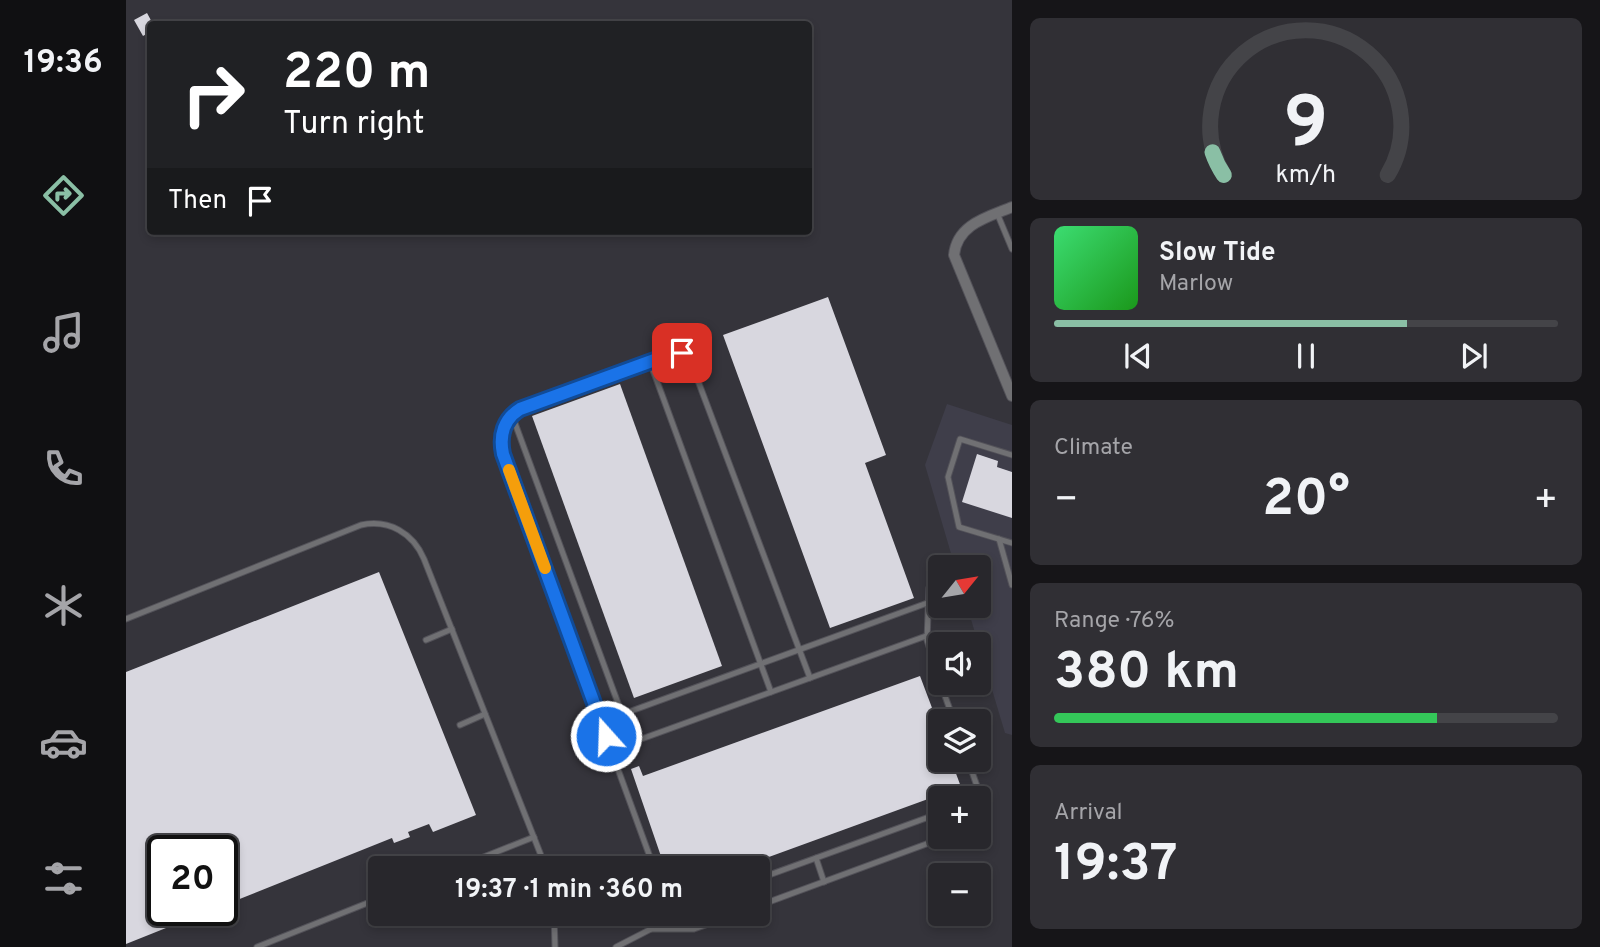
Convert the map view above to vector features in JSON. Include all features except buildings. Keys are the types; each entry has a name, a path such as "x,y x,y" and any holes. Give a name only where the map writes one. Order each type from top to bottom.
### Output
{"street":[{"path":"1012,207 963,231 955,245 955,257 1012,396"}],"lane":[{"path":"997,213 1012,248"},
{"path":"650,856 503,454 502,430 512,415 678,353 691,359 810,678"},
{"path":"650,362 771,692"},
{"path":"512,415 622,714"},
{"path":"1012,455 960,439 948,477 960,527 1012,543"},
{"path":"126,618 350,529 376,523 402,531 417,546 541,856"},
{"path":"999,539 1012,585"},
{"path":"601,722 928,603"},
{"path":"928,618 928,643"},
{"path":"426,640 452,629"},
{"path":"611,750 926,636"},
{"path":"460,725 485,714"},
{"path":"770,875 928,817"},
{"path":"486,856 534,837"},
{"path":"770,902 928,843"},
{"path":"816,858 824,882"},
{"path":"257,947 368,903"},
{"path":"554,926 555,947"},
{"path":"616,947 653,926"},
{"path":"651,929 694,929 703,926"}],"shaded area":[{"path":"947,404 1012,425 1012,735 1005,733 991,686 991,632 975,632 971,618 991,618 991,555 951,555 925,465"}],"slow traffic":[{"path":"509,470 545,568"}],"route":[{"path":"606,736 503,454 502,430 520,409 671,354 682,353"}]}
